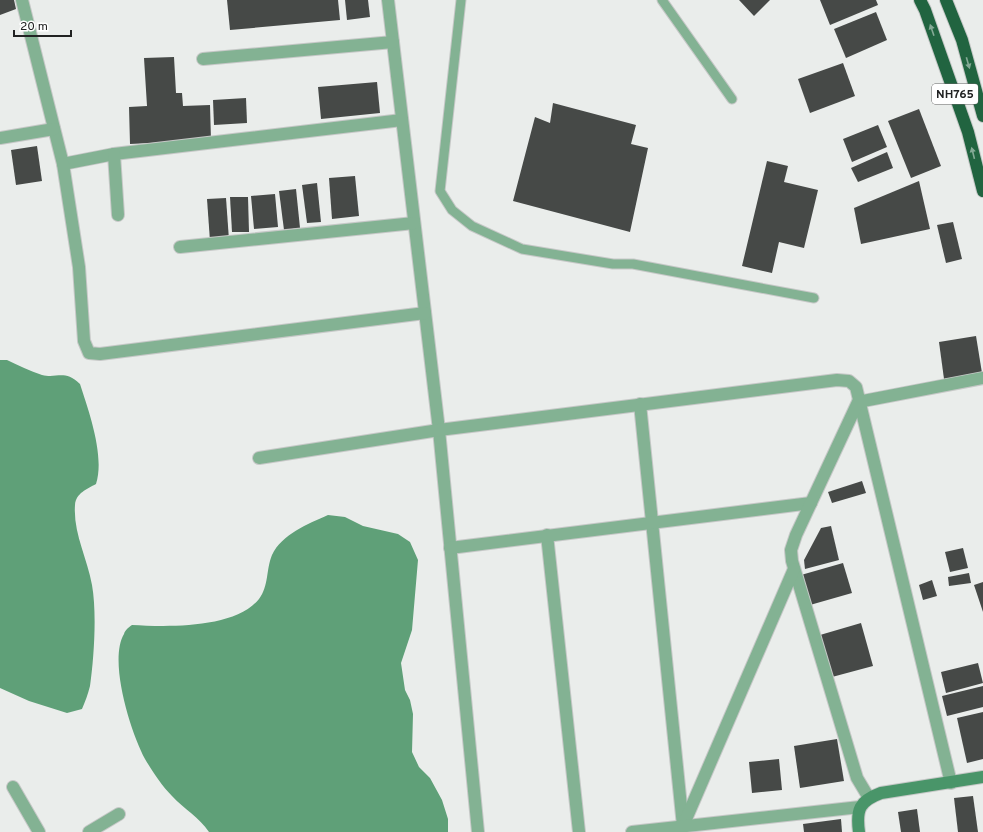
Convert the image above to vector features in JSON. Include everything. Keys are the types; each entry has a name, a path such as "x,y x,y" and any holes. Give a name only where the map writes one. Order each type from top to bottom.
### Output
{"highway":[{"name":"NH765","path":"920,0 926,10 968,132 983,191"},
{"name":"NH765","path":"946,0 962,40 983,116"}],"street":[{"path":"22,0 63,164 79,267 84,341 89,353 100,354 425,313"},
{"path":"388,0 439,430 478,832"},
{"path":"203,59 393,42"},
{"path":"63,164 114,154 402,120"},
{"path":"0,138 54,129"},
{"path":"114,154 118,215"},
{"path":"180,247 414,223"},
{"path":"858,402 983,378"},
{"path":"260,458 439,430 837,380 849,381 856,387 858,402 951,783"},
{"path":"858,402 796,535 791,550 794,569 857,778 869,798"},
{"path":"640,404 682,829"},
{"path":"450,548 811,503"},
{"path":"547,535 579,832"},
{"path":"682,829 794,569"},
{"path":"859,832 858,822 860,807 869,798 881,794 983,777"},
{"path":"13,787 39,832"},
{"path":"632,832 682,829 860,807"},
{"path":"89,832 119,814"}],"lane":[{"path":"461,0 440,191 452,210 472,226 522,249 613,264 633,264 814,298"},
{"path":"662,0 732,98"}],"shaded area":[{"path":"0,360 7,360 42,375 61,375 74,379 80,384 95,434 99,460 96,484 77,497 75,505 78,535 90,575 94,596 95,622 93,662 90,686 82,709 67,713 29,701 0,688"},
{"path":"328,515 345,517 363,526 398,534 410,542 418,560 412,630 401,663 405,690 410,700 413,714 412,752 419,767 430,778 442,800 448,819 448,832 209,832 201,822 168,792 154,773 139,747 128,715 120,679 120,646 126,630 132,625 181,626 200,624 234,616 248,609 259,599 262,594 266,583 270,560 276,548 296,530"}],"building":[{"path":"0,0 14,0 16,9 0,15"},
{"path":"227,0 338,0 340,20 230,30"},
{"path":"345,0 368,0 370,17 347,20"},
{"path":"739,0 770,0 754,16"},
{"path":"820,0 876,0 878,5 830,25"},
{"path":"876,12 887,40 846,58 834,29"},
{"path":"174,57 176,93 182,93 183,106 210,105 211,140 130,144 129,107 147,106 144,58"},
{"path":"843,63 855,96 810,113 798,79"},
{"path":"377,82 380,113 321,119 318,87"},
{"path":"246,98 247,123 214,125 213,100"},
{"path":"553,103 636,125 631,144 648,148 630,232 513,201 535,117 550,123"},
{"path":"919,109 941,166 911,178 888,121"},
{"path":"878,125 887,147 852,162 843,139"},
{"path":"37,146 42,181 16,185 11,150"},
{"path":"887,152 893,168 858,182 851,168"},
{"path":"767,161 788,166 784,182 818,190 804,248 779,242 772,273 742,266"},
{"path":"355,176 359,216 332,219 329,178"},
{"path":"919,181 930,229 861,244 854,208"},
{"path":"317,183 321,222 307,223 302,185"},
{"path":"296,189 300,228 284,230 279,191"},
{"path":"275,194 278,227 254,229 251,196"},
{"path":"230,197 248,197 249,232 232,232"},
{"path":"226,198 229,240 210,241 207,199"},
{"path":"953,222 962,259 946,263 937,225"},
{"path":"976,336 982,373 944,379 939,342"},
{"path":"862,481 866,493 832,503 828,492"},
{"path":"831,526 839,560 805,569 804,560 821,528"},
{"path":"963,548 968,568 950,572 945,552"},
{"path":"843,563 852,593 810,605 801,575"},
{"path":"969,573 971,583 949,586 948,577"},
{"path":"932,580 937,596 923,600 919,585"},
{"path":"983,582 983,612 974,585"},
{"path":"861,623 873,666 832,677 820,635"},
{"path":"978,663 983,683 946,693 941,672"},
{"path":"983,686 983,707 947,716 942,696"},
{"path":"983,712 983,759 967,763 957,718"},
{"path":"837,739 844,781 800,788 794,746"},
{"path":"779,759 782,790 752,793 749,762"},
{"path":"973,796 978,832 958,832 954,798"},
{"path":"917,809 920,832 901,832 898,812"},
{"path":"841,819 842,832 804,832 803,824"}]}
